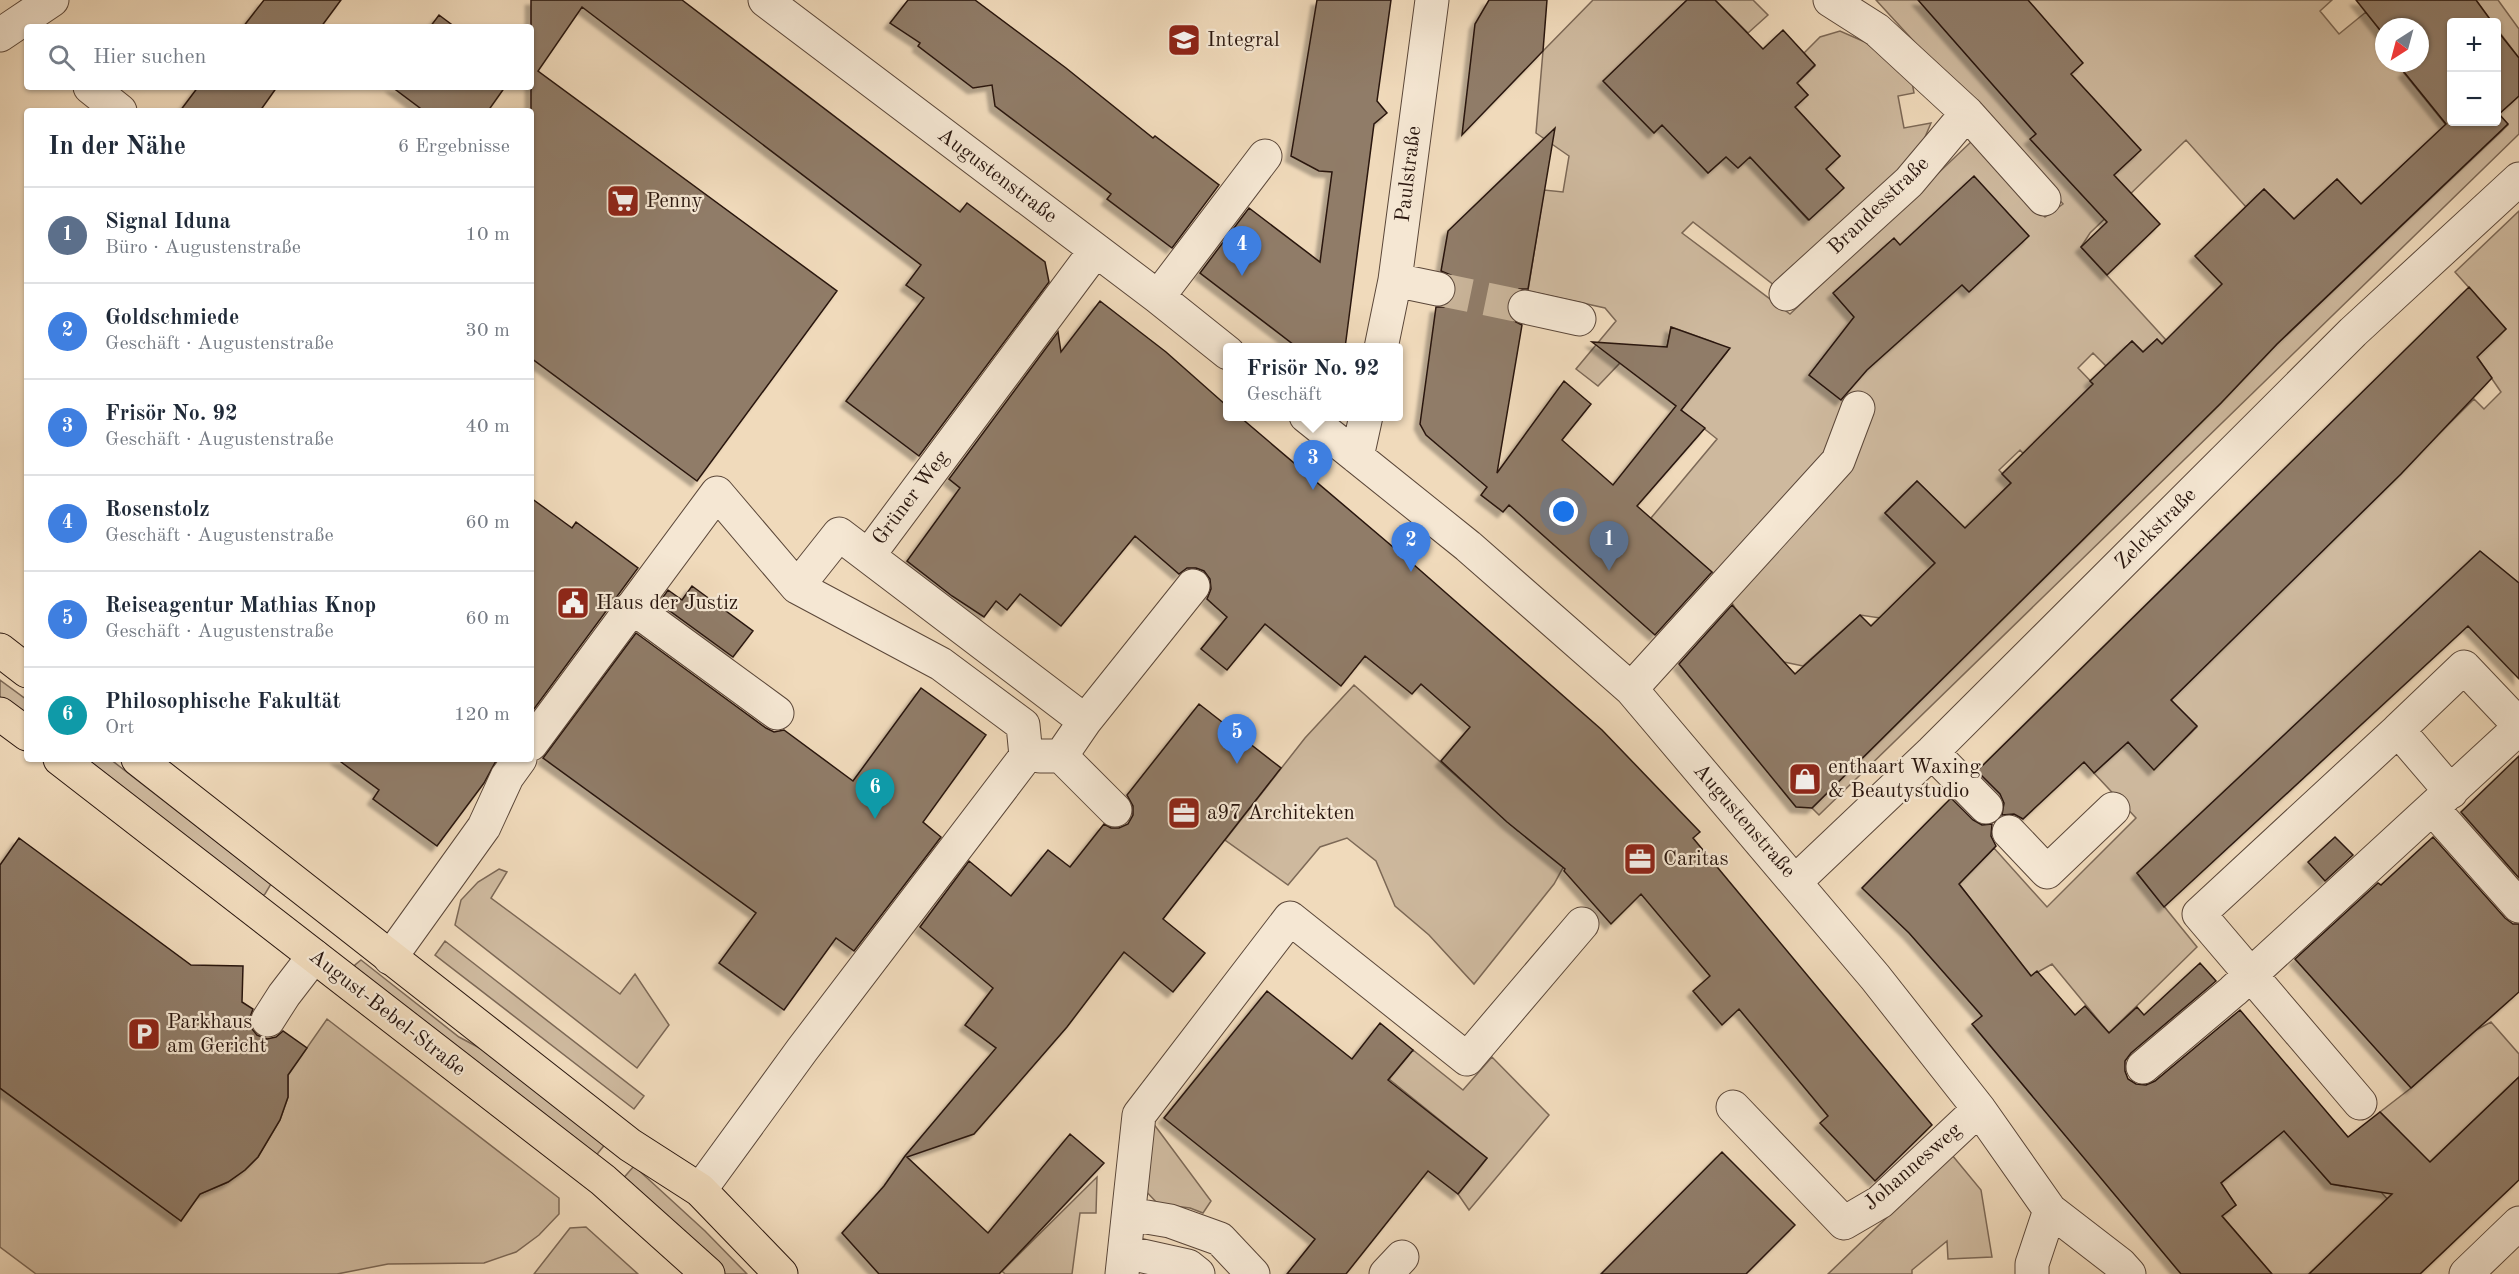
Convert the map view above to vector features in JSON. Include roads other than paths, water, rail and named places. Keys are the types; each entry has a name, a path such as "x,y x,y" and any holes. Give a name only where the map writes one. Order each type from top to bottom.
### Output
{"main road":[{"path":"0,650 24,669"},
{"name":"August-Bebel-Straße","path":"64,762 603,1180 708,1274"},
{"path":"142,762 630,1145 700,1190 781,1274"}],"street":[{"name":"Augustenstraße","path":"765,0 1158,297 1223,350"},
{"name":"Paulstraße","path":"1382,343 1395,280 1432,0"},
{"path":"1830,0 1877,30 1967,112 2044,199"},
{"path":"0,35 40,14"},
{"name":"Brandesstraße","path":"1786,294 1909,182 1967,112"},
{"path":"1158,297 1265,156"},
{"name":"Zelckstraße","path":"1796,881 1932,752 2353,332 2519,179"},
{"name":"Grüner Weg","path":"1085,721 868,556 1095,251"},
{"path":"1395,280 1438,289"},
{"path":"1525,307 1579,319"},
{"path":"1631,688 1838,461 1858,408"},
{"name":"Augustenstraße","path":"1311,421 1468,546 1631,688 1796,881 1979,1109 2050,1210 2120,1264 2129,1274"},
{"path":"1357,458 1365,421"},
{"path":"534,740 717,493 797,587 941,664 1023,725 1026,756 802,1050 700,1190"},
{"path":"797,587 839,534 868,556"},
{"path":"1061,756 1085,721 1193,586"},
{"path":"632,607 777,713"},
{"path":"2143,1067 2251,975 2442,800 2519,726 2464,667 2199,914 2251,975 2360,1103"},
{"path":"2398,730 2442,800 2519,906"},
{"path":"1932,752 1986,807"},
{"path":"1026,756 1061,756 1115,810"},
{"path":"390,958 484,827 507,777 518,762"},
{"path":"2009,832 2047,872 2113,809"},
{"path":"1198,1274 1188,1266 1123,1263 1139,1115 1290,918 1467,1059 1582,924"},
{"path":"268,1020 314,956"},
{"name":"Johannesweg","path":"1733,1107 1844,1223 1880,1202 1979,1109"},
{"path":"2032,1274 2032,1264 2050,1210"},
{"path":"1129,1214 1170,1221 1220,1239 1253,1274"},
{"path":"2466,1274 2519,1223"}],"tunnel":[{"path":"1438,289 1525,307"}],"place":[{"name":"Integral","path":"1184,40"},
{"name":"Penny","path":"623,201"},
{"name":"Rosenstolz","path":"1242,276"},
{"name":"Frisör No. 92","path":"1313,490"},
{"name":"Signal Iduna","path":"1609,571"},
{"name":"Goldschmiede","path":"1411,572"},
{"name":"Haus der Justiz","path":"573,603"},
{"name":"Reiseagentur Mathias Knop","path":"1237,764"},
{"name":"enthaart Waxing & Beautystudio","path":"1805,779"},
{"name":"a97 Architekten","path":"1184,813"},
{"name":"Philosophische Fakultät","path":"875,819"},
{"name":"Caritas","path":"1640,859"},
{"name":"Parkhaus am Gericht","path":"144,1034"}]}
